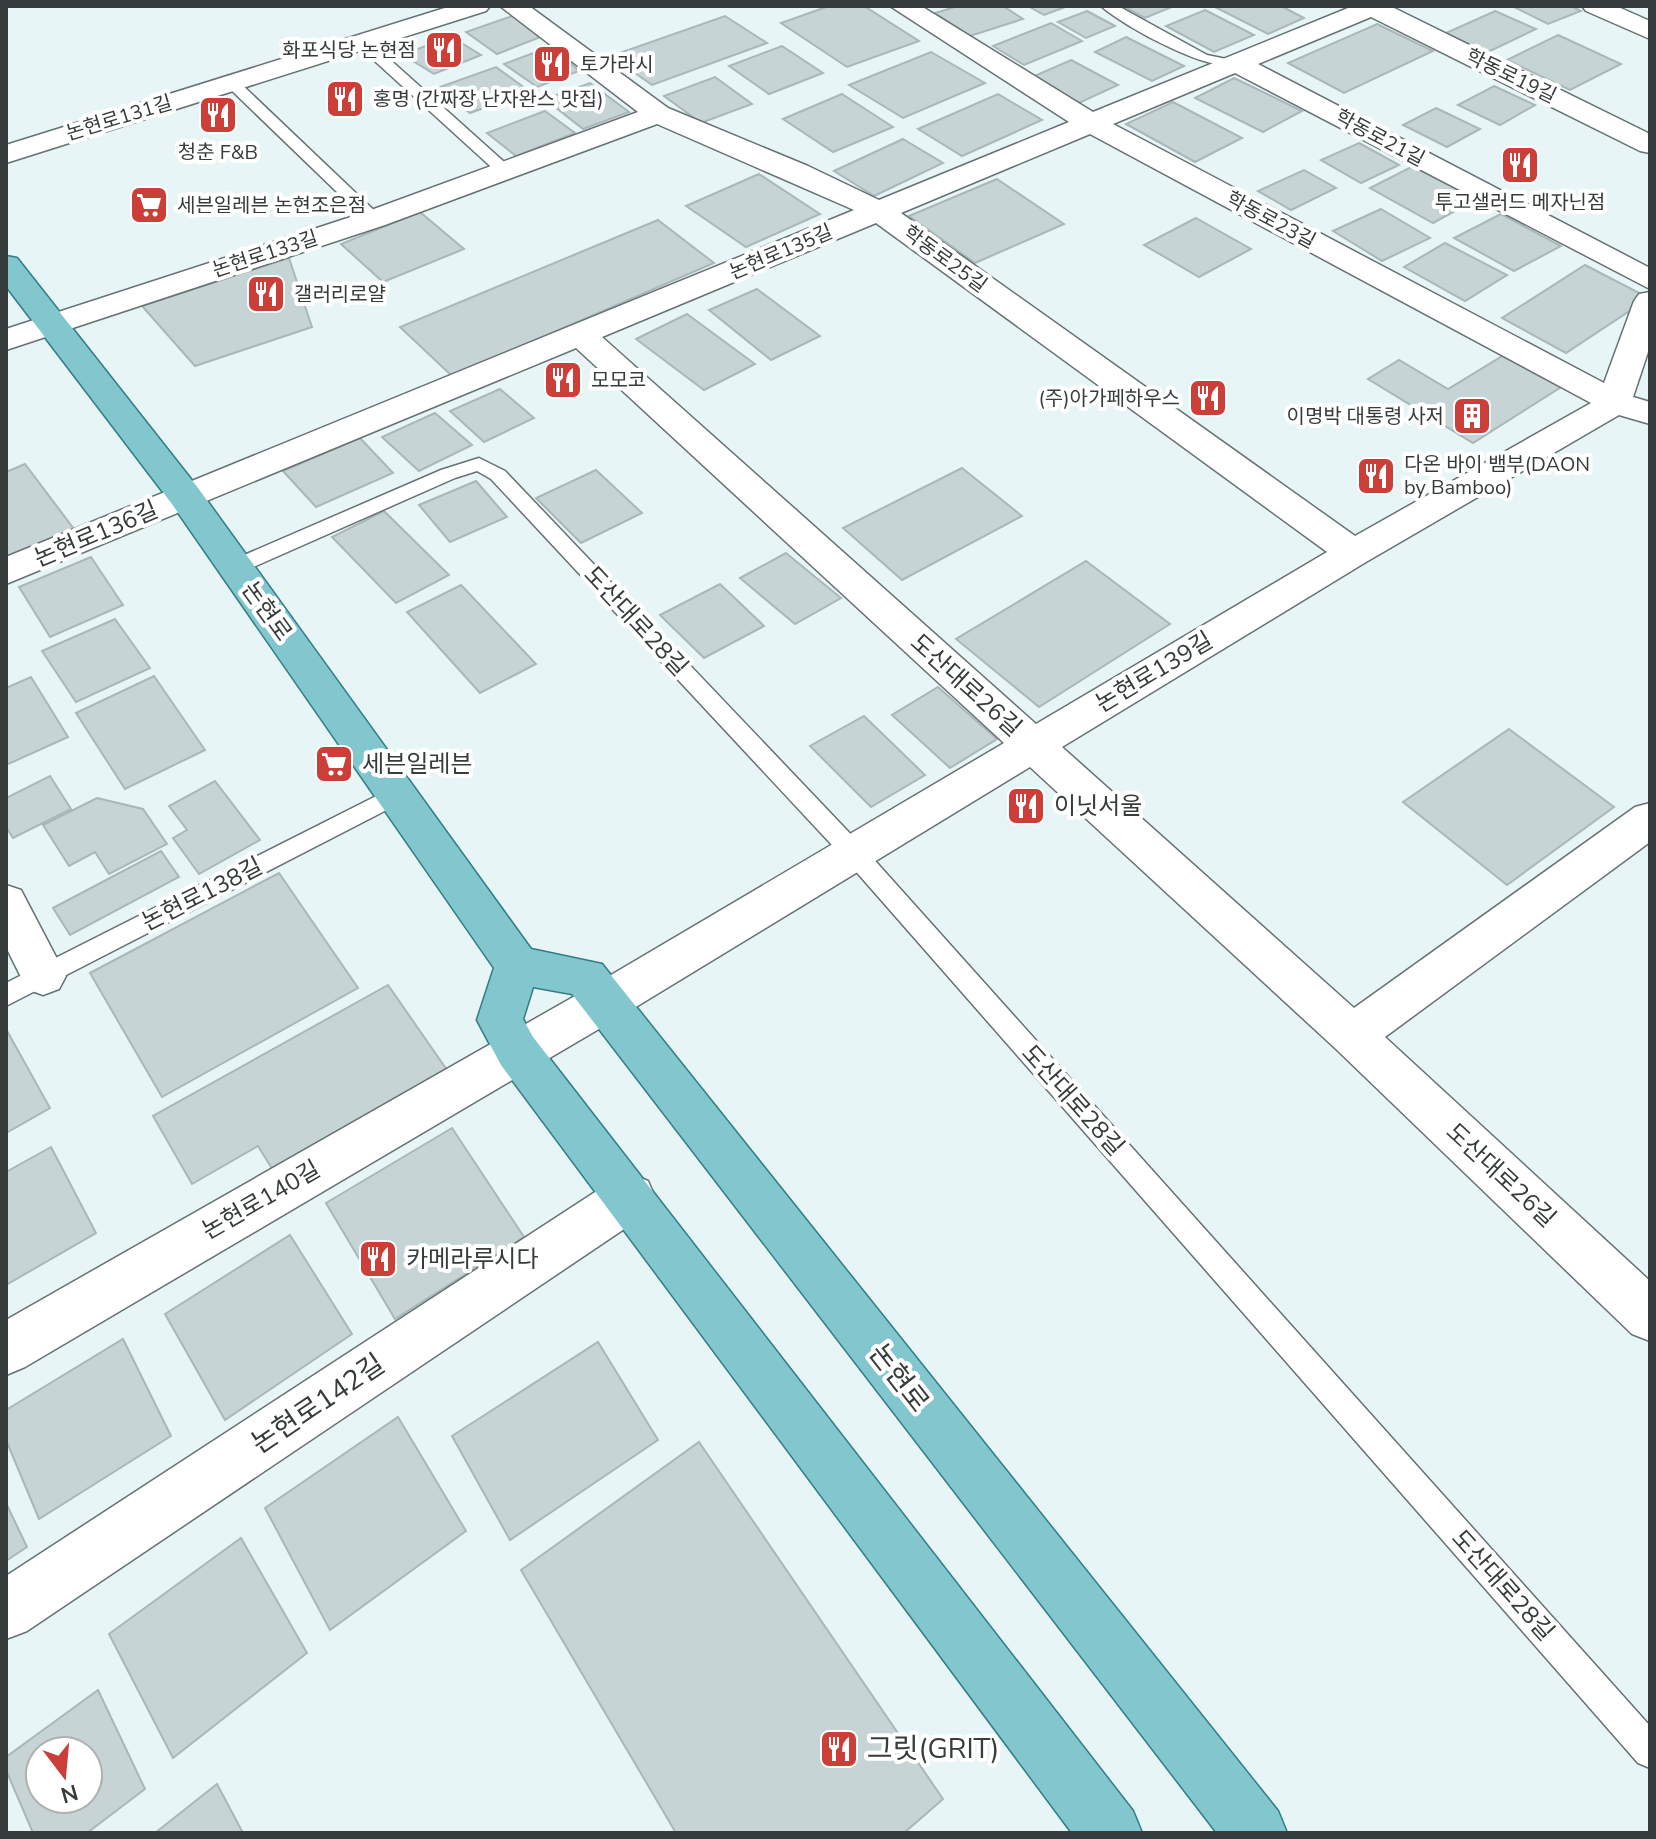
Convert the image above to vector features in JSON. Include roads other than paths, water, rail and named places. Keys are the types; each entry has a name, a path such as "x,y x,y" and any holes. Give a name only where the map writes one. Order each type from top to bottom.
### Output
{"main road":[{"name":"논현로","path":"6,265 185,496 517,965 586,977 1256,1833"},
{"path":"517,965 500,1020 517,1051 1111,1833"}],"street":[{"name":"논현로131길","path":"6,154 477,6"},
{"name":"학동로25길","path":"513,6 658,114 798,172 879,211 1353,553"},
{"name":"학동로23길","path":"903,6 1092,124 1614,402 1650,413"},
{"path":"1310,6 1338,21"},
{"path":"1595,6 1650,31"},
{"name":"논현로135길","path":"185,496 1374,7"},
{"name":"학동로19길","path":"1374,7 1650,145"},
{"name":"학동로21길","path":"1234,62 1650,280"},
{"name":"논현로133길","path":"6,340 374,219 658,114"},
{"path":"1614,402 1650,301"},
{"name":"도산대로26길","path":"581,335 1352,1035 1650,1316"},
{"name":"논현로139길","path":"605,1002 1353,553 1614,402"},
{"name":"논현로136길","path":"6,571 185,496"},
{"path":"1352,1035 1650,819"},
{"path":"6,903 24,986"},
{"name":"논현로140길","path":"6,1349 605,1002"},
{"name":"논현로142길","path":"6,1610 630,1197"}],"lane":[{"name":"학동로21길","path":"1108,6 1204,59 1234,62"},
{"path":"361,41 506,172"},
{"path":"232,83 374,219"},
{"name":"도산대로28길","path":"235,567 448,474 479,464 498,475 853,852 1650,1751"},
{"name":"논현로138길","path":"24,986 398,794"}],"place":[{"name":"화포식당 논현점","path":"444,50"},
{"name":"토가라시","path":"552,64"},
{"name":"홍명 (간짜장 난자완스 맛집)","path":"345,99"},
{"name":"청춘 F&B","path":"218,115"},
{"name":"투고샐러드 메자닌점","path":"1520,165"},
{"name":"세븐일레븐 논현조은점","path":"149,205"},
{"name":"갤러리로얄","path":"266,294"},
{"name":"모모코","path":"563,380"},
{"name":"(주)아가페하우스","path":"1208,398"},
{"name":"이명박 대통령 사저","path":"1472,416"},
{"name":"다온 바이 뱀부(DAON by Bamboo)","path":"1376,476"},
{"name":"세븐일레븐","path":"334,764"},
{"name":"이닛서울","path":"1026,806"},
{"name":"카메라루시다","path":"378,1259"},
{"name":"그릿(GRIT)","path":"839,1749"}]}
